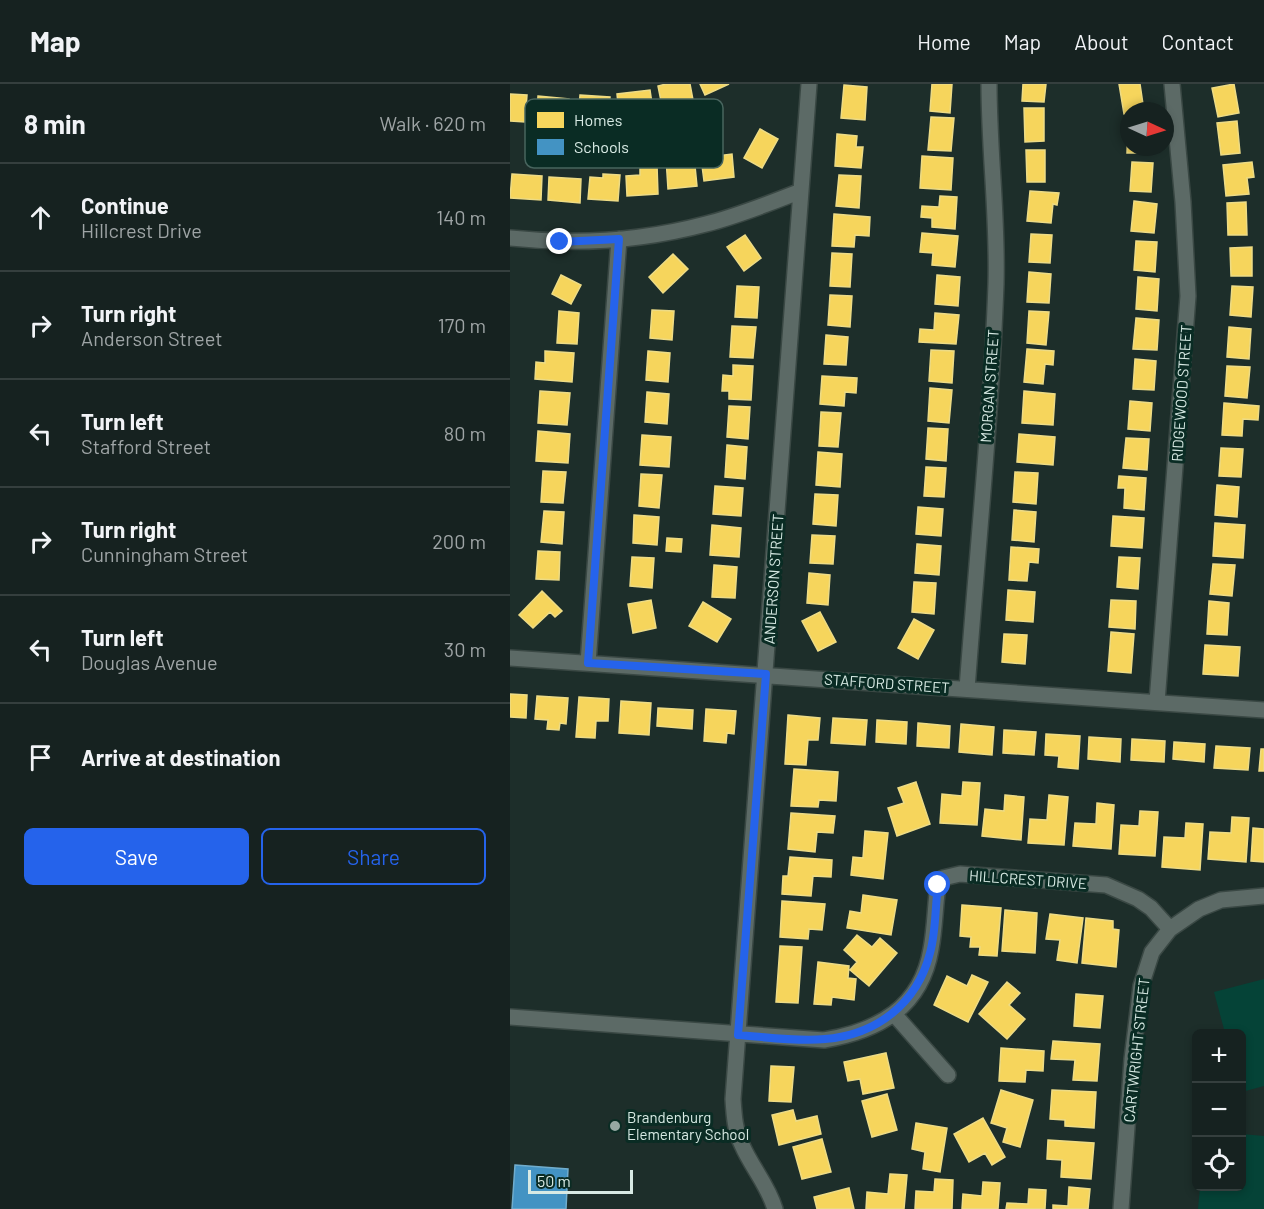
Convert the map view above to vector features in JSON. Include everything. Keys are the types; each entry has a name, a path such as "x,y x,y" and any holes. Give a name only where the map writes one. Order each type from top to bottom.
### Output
{"street":[{"name":"ANDERSON STREET","path":"775,1209 768,1189 741,1143 734,1115 738,1035 809,84"},
{"name":"MORGAN STREET","path":"967,689 996,283 996,214 989,84"},
{"name":"RIDGEWOOD STREET","path":"1157,702 1188,296 1183,202 1172,84"},
{"path":"510,238 560,242 619,239 705,225 801,191"},
{"path":"588,663 619,239"},
{"name":"STAFFORD STREET","path":"510,658 1264,710"},
{"name":"HILLCREST DRIVE","path":"510,1017 824,1040 857,1034 894,1014 904,1005 918,985 931,951 938,885 948,875 972,874 1106,885 1138,899 1151,908 1170,929"},
{"name":"CARTWRIGHT STREET","path":"1121,1209 1132,1059 1141,986 1152,952 1170,929 1199,909 1221,900 1264,896"},
{"path":"894,1014 948,1075"}],"green space":[{"path":"1264,979 1264,1086 1246,1091 1246,1029 1224,1029 1214,992"},
{"path":"1246,1134 1264,1136 1264,1209 1198,1209 1200,1191 1246,1191"}],"building: Homes":[{"path":"690,84 693,99 661,99 658,86"},
{"path":"700,84 729,84 705,95"},
{"path":"932,84 952,84 950,113 930,111"},
{"path":"1023,84 1046,84 1044,102 1022,101"},
{"path":"1119,84 1140,84 1143,102 1122,102"},
{"path":"1234,84 1239,113 1218,117 1212,88"},
{"path":"844,85 867,87 865,120 841,118"},
{"path":"650,90 651,99 617,99 617,94"},
{"path":"510,94 527,95 525,122 510,121"},
{"path":"580,95 610,97 610,99 580,99"},
{"path":"538,96 569,99 538,99"},
{"path":"1024,108 1044,108 1044,141 1025,142"},
{"path":"931,117 954,118 951,151 928,150"},
{"path":"1237,121 1240,153 1221,155 1217,123"},
{"path":"760,129 778,139 762,168 744,158"},
{"path":"837,134 857,136 856,147 863,147 861,168 835,166"},
{"path":"1026,150 1045,150 1045,182 1027,182"},
{"path":"732,154 734,177 704,181 702,168 723,168 723,155"},
{"path":"922,156 953,158 951,190 920,188"},
{"path":"1132,162 1153,163 1151,192 1130,191"},
{"path":"1252,162 1254,177 1247,178 1249,194 1226,196 1223,165"},
{"path":"640,168 657,168 658,194 627,196 626,176 640,175"},
{"path":"667,168 695,168 697,186 668,189"},
{"path":"512,174 542,176 541,200 510,198"},
{"path":"603,174 620,175 618,201 588,199 590,177 603,178"},
{"path":"839,175 861,176 859,208 836,206"},
{"path":"549,177 581,179 580,203 548,200"},
{"path":"1030,191 1059,193 1057,205 1053,204 1051,223 1027,221"},
{"path":"940,196 957,197 955,229 932,227 932,218 921,217 922,206 939,207"},
{"path":"1134,201 1157,204 1154,233 1131,231"},
{"path":"1246,202 1247,235 1228,235 1227,203"},
{"path":"834,214 870,217 869,236 855,235 854,247 832,246"},
{"path":"922,233 958,236 955,267 932,265 933,253 920,252"},
{"path":"1031,234 1052,235 1050,263 1029,262"},
{"path":"745,235 761,258 744,271 727,247"},
{"path":"1136,241 1157,242 1155,272 1134,270"},
{"path":"1252,247 1252,276 1231,276 1230,248"},
{"path":"832,253 852,254 850,287 830,286"},
{"path":"673,254 688,269 663,293 649,277"},
{"path":"1029,272 1051,274 1049,303 1027,302"},
{"path":"561,275 581,285 571,304 552,294"},
{"path":"937,275 960,277 958,306 935,304"},
{"path":"1138,277 1159,279 1157,311 1136,309"},
{"path":"737,286 759,287 757,318 735,317"},
{"path":"1232,286 1253,287 1251,317 1230,315"},
{"path":"830,295 852,296 850,327 828,325"},
{"path":"652,310 674,311 672,340 650,338"},
{"path":"559,311 579,313 577,344 557,343"},
{"path":"1029,311 1049,312 1046,345 1027,343"},
{"path":"935,313 959,315 956,344 919,342 920,329 934,330"},
{"path":"1136,318 1159,320 1157,350 1133,349"},
{"path":"732,326 756,327 753,358 730,357"},
{"path":"1229,327 1251,329 1249,359 1227,357"},
{"path":"826,335 848,337 846,365 824,364"},
{"path":"1027,349 1054,351 1053,365 1045,364 1043,384 1024,382"},
{"path":"931,350 954,351 952,383 929,381"},
{"path":"545,351 574,353 572,382 535,379 536,362 545,363"},
{"path":"648,351 670,353 668,382 646,380"},
{"path":"1135,359 1156,361 1154,390 1133,389"},
{"path":"733,365 753,366 751,400 729,399 729,391 722,391 723,375 733,376"},
{"path":"1227,366 1250,367 1247,398 1225,396"},
{"path":"822,376 857,378 856,393 845,392 844,406 820,404"},
{"path":"930,388 952,390 949,423 928,421"},
{"path":"540,391 570,393 567,425 538,423"},
{"path":"1024,391 1055,394 1053,425 1022,423"},
{"path":"647,392 669,394 667,424 645,422"},
{"path":"1130,401 1152,403 1150,431 1128,429"},
{"path":"1224,403 1259,406 1258,420 1243,419 1242,436 1222,435"},
{"path":"729,406 750,407 748,439 727,437"},
{"path":"821,412 841,413 838,447 819,446"},
{"path":"928,428 948,429 946,461 926,459"},
{"path":"538,431 570,434 568,463 536,461"},
{"path":"1019,434 1055,437 1053,465 1017,462"},
{"path":"642,435 671,437 669,467 640,465"},
{"path":"1126,438 1149,439 1147,470 1123,468"},
{"path":"727,445 747,447 745,479 725,477"},
{"path":"1221,448 1243,449 1241,477 1219,476"},
{"path":"818,452 842,454 840,487 816,485"},
{"path":"926,467 946,468 944,497 924,496"},
{"path":"543,471 566,472 563,503 541,502"},
{"path":"1015,472 1038,473 1036,504 1013,502"},
{"path":"641,474 662,475 659,508 639,506"},
{"path":"1119,476 1146,478 1144,510 1124,508 1125,488 1118,488"},
{"path":"1217,485 1239,487 1237,517 1215,515"},
{"path":"715,486 743,488 741,516 713,514"},
{"path":"815,494 838,495 836,526 813,524"},
{"path":"918,507 943,509 941,536 916,534"},
{"path":"1014,510 1036,512 1034,542 1012,540"},
{"path":"544,511 564,512 562,544 541,542"},
{"path":"634,515 659,517 657,545 633,543"},
{"path":"1113,516 1144,518 1142,548 1111,546"},
{"path":"1215,523 1245,525 1243,558 1213,556"},
{"path":"712,525 741,528 739,557 710,555"},
{"path":"812,535 835,536 833,564 810,563"},
{"path":"667,538 682,539 681,552 666,551"},
{"path":"917,544 941,546 939,575 915,573"},
{"path":"1011,547 1039,549 1038,563 1029,562 1027,581 1009,580"},
{"path":"538,551 560,552 559,580 536,579"},
{"path":"632,557 654,558 652,588 630,586"},
{"path":"1119,557 1140,558 1138,589 1117,587"},
{"path":"1213,564 1235,565 1232,596 1210,594"},
{"path":"714,565 737,567 735,598 712,597"},
{"path":"809,573 830,575 828,605 807,603"},
{"path":"914,582 936,583 934,614 912,612"},
{"path":"1008,590 1035,592 1033,622 1006,620"},
{"path":"542,591 562,611 555,617 550,612 533,628 519,615"},
{"path":"651,600 656,628 633,633 628,604"},
{"path":"1111,600 1136,601 1135,629 1109,627"},
{"path":"1209,601 1229,603 1227,635 1207,634"},
{"path":"703,602 731,619 717,642 689,626"},
{"path":"820,612 836,642 818,651 802,621"},
{"path":"914,619 934,630 918,659 898,648"},
{"path":"1111,632 1134,634 1131,673 1108,671"},
{"path":"1004,634 1027,635 1025,664 1002,662"},
{"path":"1205,645 1240,647 1238,676 1203,674"},
{"path":"510,694 527,695 526,718 510,717"},
{"path":"537,696 568,698 566,724 560,723 559,730 547,729 548,720 535,719"},
{"path":"579,697 609,699 608,721 596,721 595,738 576,737"},
{"path":"621,701 651,703 649,735 619,733"},
{"path":"658,708 693,710 692,729 657,726"},
{"path":"706,709 736,711 734,734 727,733 726,743 704,741"},
{"path":"788,715 820,718 818,740 808,740 806,765 785,764"},
{"path":"833,718 867,720 865,745 831,743"},
{"path":"877,720 907,722 906,744 876,742"},
{"path":"918,723 950,726 949,748 917,746"},
{"path":"961,724 994,727 992,755 959,752"},
{"path":"1004,730 1036,732 1034,755 1003,753"},
{"path":"1046,734 1080,736 1078,769 1058,767 1059,756 1045,755"},
{"path":"1089,737 1121,739 1120,762 1088,759"},
{"path":"1132,739 1165,741 1164,762 1131,760"},
{"path":"1174,742 1205,744 1204,762 1173,759"},
{"path":"1216,746 1250,748 1248,770 1214,768"},
{"path":"1261,749 1264,749 1264,771 1259,771"},
{"path":"794,769 838,772 836,801 819,800 818,807 791,806"},
{"path":"916,782 930,824 897,836 888,808 904,803 898,788"},
{"path":"963,782 980,783 977,825 940,823 942,794 962,796"},
{"path":"1005,795 1024,797 1021,840 982,836 985,809 1004,811"},
{"path":"1049,795 1068,797 1064,845 1028,843 1030,819 1047,820"},
{"path":"1097,803 1114,805 1111,849 1073,846 1075,823 1096,824"},
{"path":"1140,811 1158,812 1155,856 1119,854 1121,825 1139,826"},
{"path":"791,813 835,816 833,833 817,832 815,852 788,849"},
{"path":"1232,817 1249,818 1246,862 1208,859 1210,832 1231,833"},
{"path":"1186,823 1203,824 1200,870 1162,867 1164,837 1185,838"},
{"path":"1253,828 1264,829 1264,862 1251,861"},
{"path":"865,831 888,833 883,879 851,875 853,857 863,858"},
{"path":"790,857 832,860 831,877 813,876 811,896 782,894 783,876 788,876"},
{"path":"863,895 897,900 891,935 847,928 850,911 861,913"},
{"path":"782,901 825,904 822,930 809,929 808,939 780,937"},
{"path":"962,905 1001,908 997,956 979,955 980,947 970,947 971,937 960,936"},
{"path":"1005,910 1037,913 1035,953 1002,951"},
{"path":"1050,914 1083,918 1077,963 1057,960 1060,940 1046,939"},
{"path":"1086,918 1113,921 1113,929 1119,930 1116,967 1082,963"},
{"path":"857,935 872,947 880,938 897,953 869,986 850,970 857,962 844,950"},
{"path":"780,946 802,947 798,1003 776,1002"},
{"path":"818,962 849,966 848,978 856,979 854,1000 832,997 831,1005 814,1004"},
{"path":"972,975 988,982 968,1022 934,1005 947,976 967,986"},
{"path":"1007,982 1020,993 1009,1005 1025,1019 1007,1039 979,1014"},
{"path":"1076,994 1103,996 1100,1028 1074,1026"},
{"path":"1053,1041 1100,1044 1097,1081 1073,1080 1075,1060 1051,1059"},
{"path":"1001,1048 1044,1051 1043,1071 1026,1070 1025,1082 999,1081"},
{"path":"886,1053 894,1088 863,1094 860,1079 848,1081 844,1062"},
{"path":"771,1066 794,1067 791,1102 769,1101"},
{"path":"1001,1090 1033,1100 1020,1147 1003,1142 1007,1128 991,1123"},
{"path":"1052,1090 1096,1092 1094,1128 1065,1126 1065,1120 1050,1119"},
{"path":"887,1094 897,1130 872,1137 862,1101"},
{"path":"793,1110 796,1121 817,1116 821,1134 779,1145 772,1115"},
{"path":"983,1118 1005,1157 992,1165 985,1153 969,1162 954,1134"},
{"path":"916,1123 947,1128 940,1172 923,1169 925,1152 912,1149"},
{"path":"822,1139 831,1172 802,1179 793,1147"},
{"path":"1048,1140 1094,1143 1091,1179 1061,1177 1062,1160 1047,1159"},
{"path":"890,1174 907,1175 904,1209 866,1209 867,1192 888,1194"},
{"path":"935,1179 953,1180 952,1209 915,1209 916,1191 934,1192"},
{"path":"983,1182 1000,1183 998,1209 962,1209 963,1194 982,1196"},
{"path":"1069,1187 1090,1189 1088,1209 1053,1209 1053,1205 1068,1206"},
{"path":"849,1188 854,1209 817,1209 814,1197"},
{"path":"1029,1189 1046,1190 1045,1209 1006,1209 1007,1203 1028,1204"}],"building: Schools":[{"path":"515,1165 568,1169 566,1209 512,1209"}],"place":[{"name":"Brandenburg Elementary School","path":"615,1126"}],"route":[{"path":"560,242 619,239 588,663 766,674 738,1035 824,1040 857,1034 894,1014 904,1005 918,985 926,966 931,951 938,885"}]}
